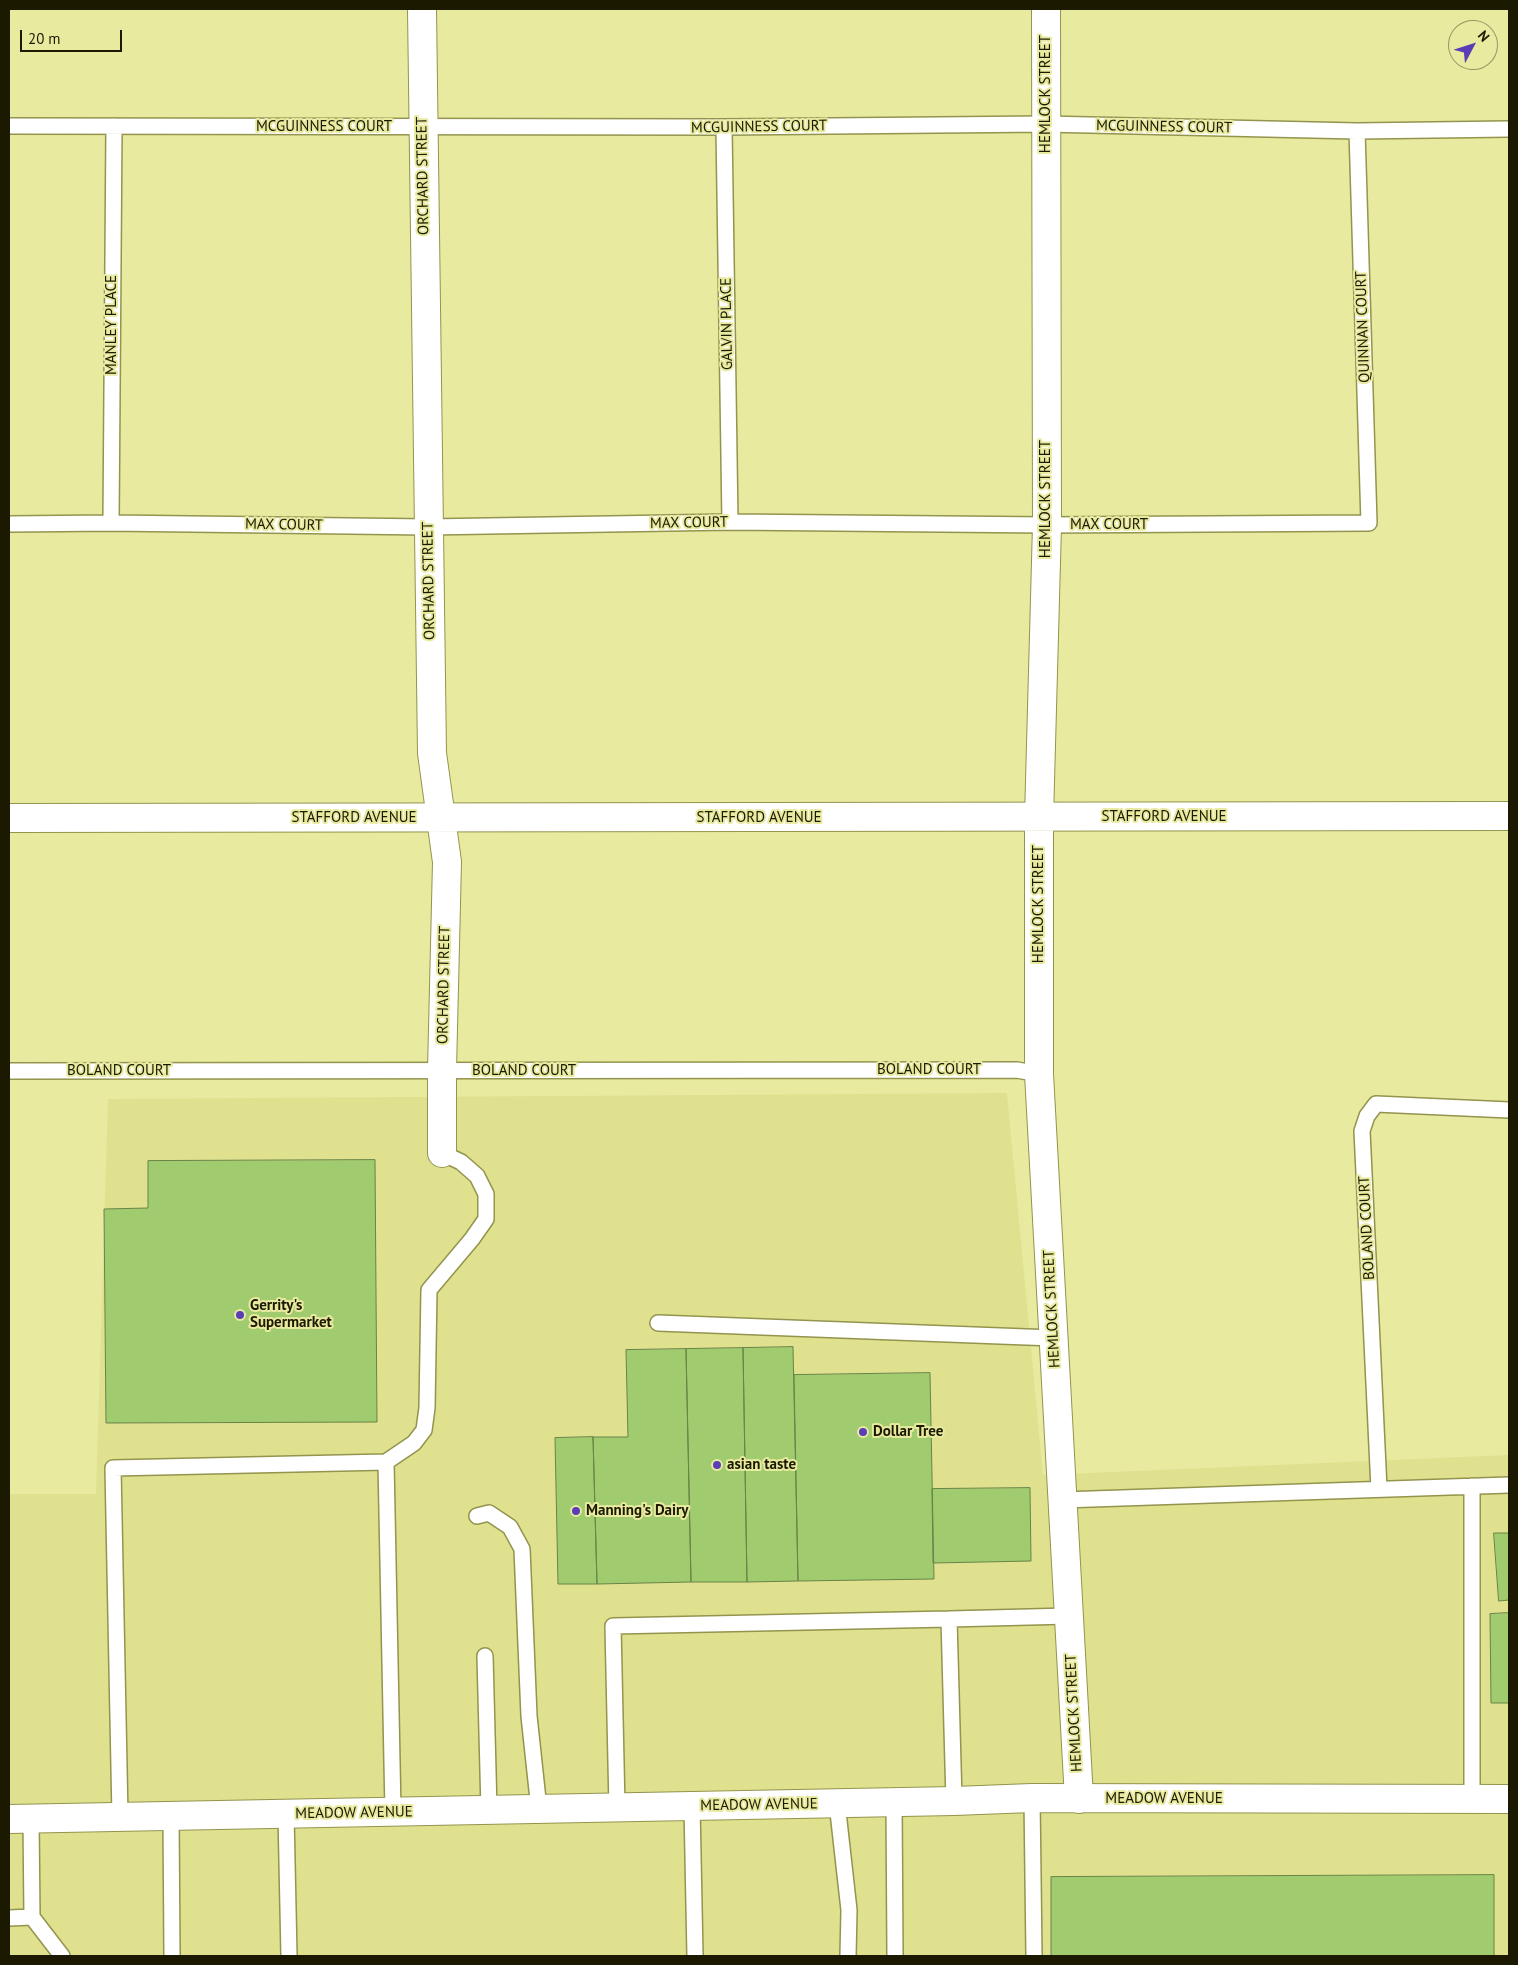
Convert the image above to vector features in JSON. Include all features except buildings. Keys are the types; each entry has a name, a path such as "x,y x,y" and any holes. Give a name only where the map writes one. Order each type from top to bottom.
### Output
{"street":[{"name":"ORCHARD STREET","path":"422,9 422,128 432,752 447,862 442,1153"},
{"name":"HEMLOCK STREET","path":"1046,9 1047,525 1040,818 1039,1074 1079,1799"},
{"name":"STAFFORD AVENUE","path":"9,818 1509,816"},
{"name":"MEADOW AVENUE","path":"14,1817 120,1817 837,1804 1032,1798 1509,1799"}],"lane":[{"name":"MCGUINNESS COURT","path":"9,126 422,128 1045,124 1357,131 1509,129"},
{"name":"MANLEY PLACE","path":"110,523 114,126"},
{"name":"GALVIN PLACE","path":"724,127 730,522"},
{"name":"QUINNAN COURT","path":"1357,131 1369,523"},
{"name":"MAX COURT","path":"9,524 110,523 428,527 730,522 1047,525 1369,523"},
{"name":"BOLAND COURT","path":"9,1071 1017,1070 1039,1074"},
{"name":"BOLAND COURT","path":"1379,1489 1362,1131 1367,1116 1376,1104 1509,1110"},
{"path":"120,1817 112,1468 386,1462 414,1442 424,1430 427,1408 429,1290 472,1239 486,1218 486,1194 477,1176 461,1162 442,1153"},
{"path":"658,1323 1054,1338"},
{"path":"386,1462 394,1812"},
{"path":"1062,1500 1509,1485"},
{"path":"1472,1486 1472,1799"},
{"path":"478,1516 489,1513 510,1527 522,1549 528,1716 539,1809"},
{"path":"617,1808 613,1626 1069,1616"},
{"path":"949,1619 954,1801"},
{"path":"485,1656 489,1810"},
{"path":"1032,1798 1034,1956"},
{"path":"894,1802 895,1956"},
{"path":"837,1804 849,1910 848,1956"},
{"path":"692,1806 695,1956"},
{"path":"286,1814 289,1956"},
{"path":"171,1816 172,1956"},
{"path":"14,1817 32,1917 62,1956"},
{"path":"9,1918 32,1917"}],"shaded area":[{"path":"1007,1093 1043,1475 1509,1455 1509,1956 9,1956 9,1494 96,1494 108,1099"}],"place":[{"name":"Gerrity's Supermarket","path":"240,1315"},
{"name":"Dollar Tree","path":"863,1432"},
{"name":"asian taste","path":"717,1465"},
{"name":"Manning's Dairy","path":"576,1511"}]}
